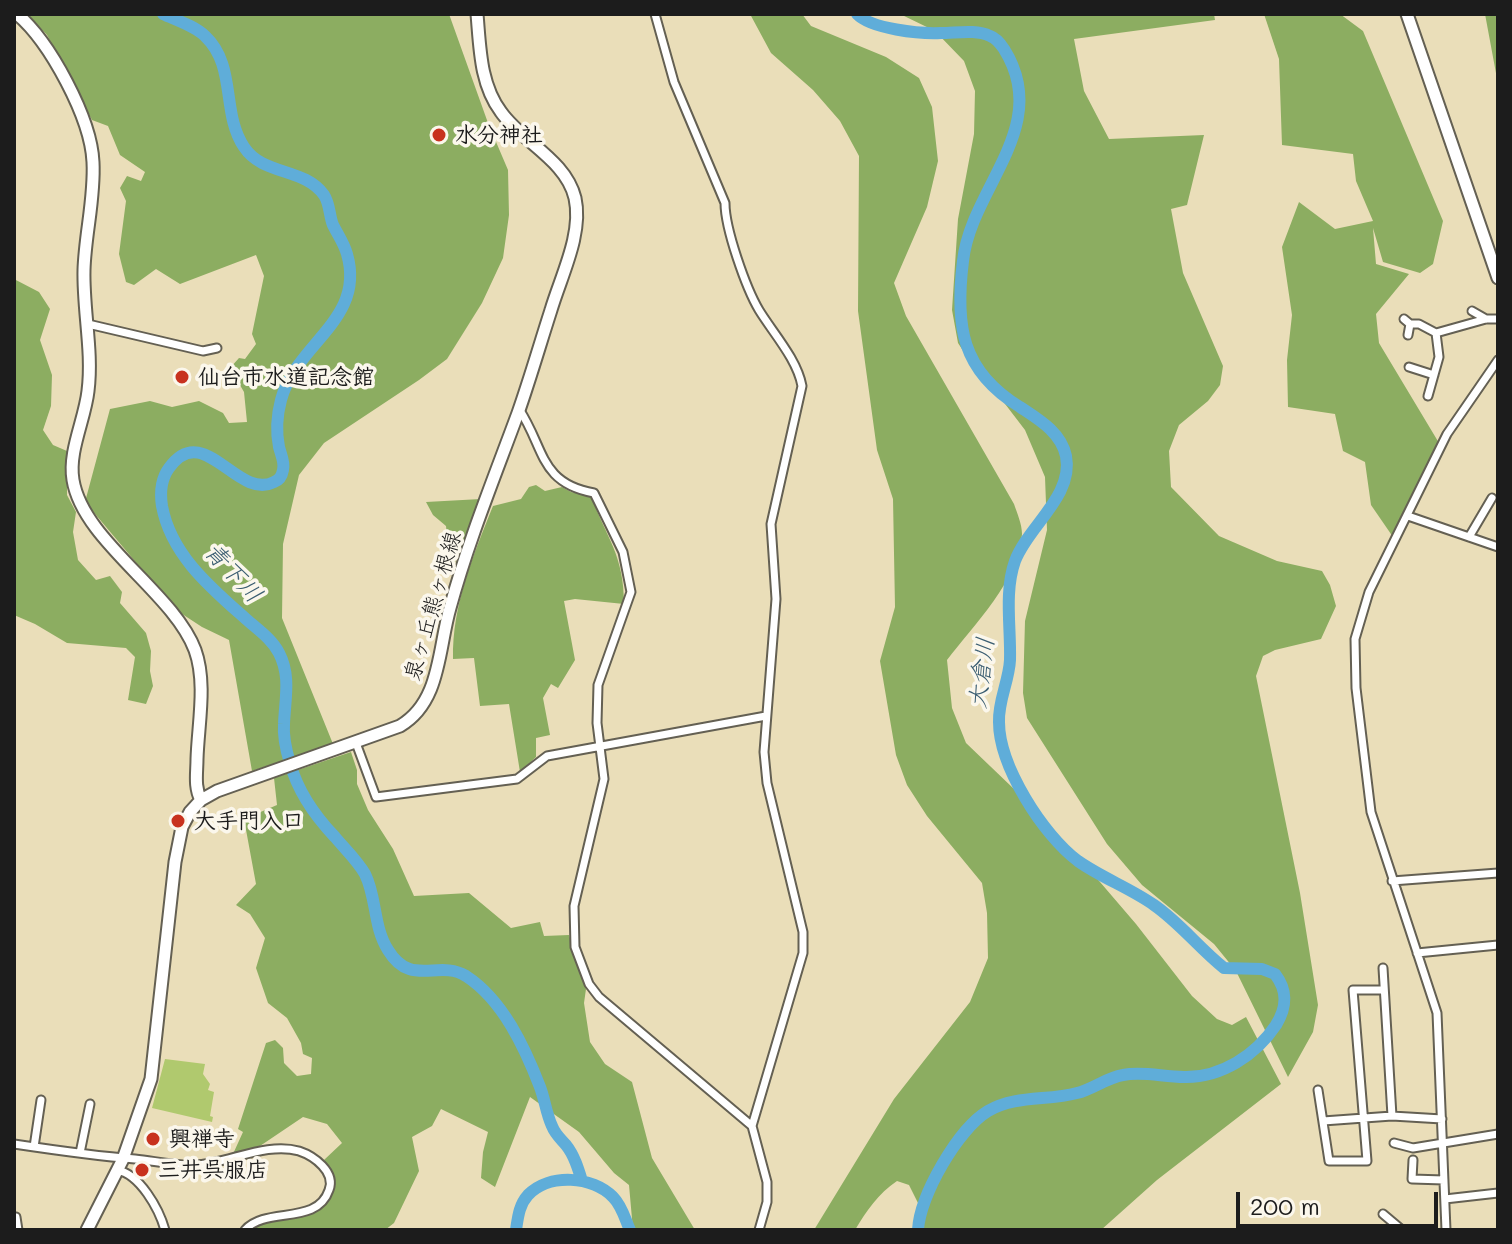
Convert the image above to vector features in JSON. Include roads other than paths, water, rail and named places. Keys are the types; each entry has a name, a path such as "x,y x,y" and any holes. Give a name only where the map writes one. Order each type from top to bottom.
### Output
{"main road":[{"path":"17,14 34,29 48,49 71,93 89,135 94,162 84,270 91,370 72,475 76,496 95,524 180,624 199,665 196,784 201,800 182,827 178,842 151,1079 120,1164 87,1230"},
{"name":"泉ヶ丘熊ヶ根線","path":"201,800 252,777 356,743 406,722 418,712 428,697 460,571 519,409 572,242 576,208 572,190 564,176 509,122 492,97 483,69 477,14"},
{"path":"1407,14 1498,278"}],"street":[{"path":"655,14 674,82 725,203 725,219 754,302 797,372 802,386 771,524 776,599 764,752 767,783 803,941 789,1005 752,1126 767,1182 767,1202 759,1230"},
{"path":"1472,311 1486,319"},
{"path":"1408,335 1407,321 1436,333 1486,319 1498,319"},
{"path":"88,324 203,351 217,348"},
{"path":"1428,396 1439,357 1436,333"},
{"path":"1446,1230 1437,1013 1371,812 1356,688 1355,639 1369,592 1447,434 1498,360"},
{"path":"1409,367 1434,375"},
{"path":"519,409 551,471 573,490 594,493 623,552 629,572 631,592 598,685 596,705 604,779 574,906 575,947 580,965 589,984 610,1008 752,1126"},
{"path":"1469,537 1492,498"},
{"path":"1408,516 1498,547"},
{"path":"356,743 376,797 517,779 547,756 766,716"},
{"path":"1392,881 1498,873"},
{"path":"1417,953 1498,945"},
{"path":"1383,968 1392,1116"},
{"path":"1318,1090 1329,1161 1367,1161 1353,990 1384,990"},
{"path":"34,1147 41,1100"},
{"path":"80,1153 90,1104"},
{"path":"1323,1121 1392,1116 1442,1119"},
{"path":"1394,1143 1413,1148 1498,1134"},
{"path":"14,1144 80,1153 120,1164 192,1166 274,1150 295,1150 314,1159 328,1172 331,1182 329,1191 319,1205 308,1211 261,1219 245,1230"},
{"path":"1413,1160 1412,1179 1444,1180"},
{"path":"120,1164 160,1213 165,1230"},
{"path":"1445,1199 1498,1193"},
{"path":"1383,1214 1402,1230"},
{"path":"16,1217 18,1230"}],"waterway":[{"name":"青下川","path":"163,14 196,29 215,48 225,75 237,134 252,156 272,168 306,180 324,195 333,225 346,250 350,277 347,297 338,314 300,362 281,400 277,429 284,464 280,478 260,485 247,481 208,456 195,452 182,455 166,472 163,481 161,501 167,524 194,569 279,653 286,679 284,739 293,774 314,812 365,874 388,950 406,968 445,970 466,976 502,1011 520,1041 540,1087 553,1129 571,1153 582,1181"},
{"name":"大倉川","path":"857,14 896,30 972,32 990,36 1004,49 1017,77 1019,105 1015,131 969,234 963,261 962,326 966,344 985,378 1000,393 1048,427 1063,447 1067,471 1057,498 1021,548 1012,573 1010,660 999,722 1006,759 1038,817 1078,861 1154,905 1224,968 1262,969 1275,974 1284,999 1280,1018 1268,1036 1248,1055 1211,1074 1176,1077 1123,1075 1077,1093 1021,1100 988,1111 965,1132 942,1164 926,1199 918,1230"},
{"path":"516,1230 521,1207 528,1195 547,1183 559,1180 583,1181 604,1190 621,1208 630,1230"}],"place":[{"name":"水分神社","path":"439,135"},
{"name":"仙台市水道記念館","path":"182,377"},
{"name":"大手門入口","path":"178,821"},
{"name":"興禅寺","path":"153,1139"},
{"name":"三井呉服店","path":"142,1170"}]}
